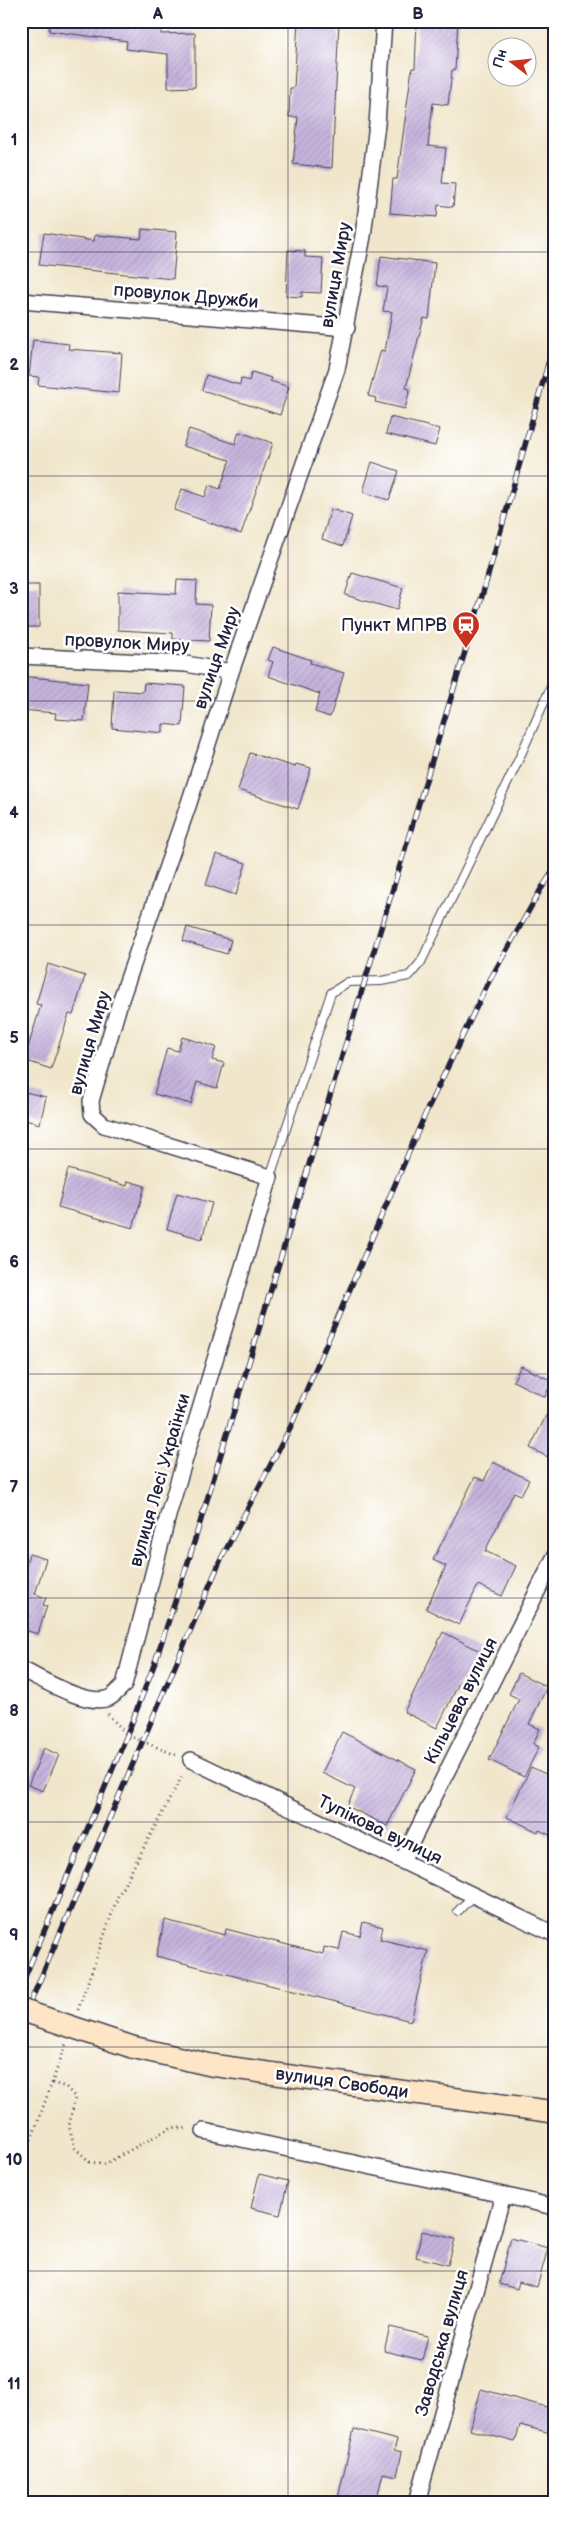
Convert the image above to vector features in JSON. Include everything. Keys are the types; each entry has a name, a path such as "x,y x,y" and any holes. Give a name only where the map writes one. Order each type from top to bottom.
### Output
{"main road":[{"name":"вулиця Свободи","path":"21,2010 132,2047 211,2065 554,2112"}],"street":[{"name":"вулиця Миру","path":"270,1177 104,1125 92,1114 91,1108 96,1082 120,1002 189,803 231,672 334,377 347,328 365,227 377,124 384,21"},
{"name":"провулок Дружби","path":"21,302 347,328"},
{"name":"провулок Миру","path":"21,656 186,664 231,672"},
{"name":"вулиця Лесі Українки","path":"95,1700 109,1698 124,1685 169,1512 270,1177"},
{"name":"Кільцева вулиця","path":"402,1861 554,1558"},
{"path":"21,1669 71,1693 95,1700"},
{"name":"Тупікова вулиця","path":"191,1760 554,1934"},
{"path":"204,2131 554,2207"},
{"name":"Заводська вулиця","path":"418,2502 503,2195"}],"lane":[{"path":"270,1177 331,993 348,982 381,981 409,976 421,962 518,761 554,680"},
{"path":"458,1911 474,1896"}],"path":[{"path":"75,2018 118,1896 191,1760 127,1735 95,1700"},
{"path":"21,2168 68,2036"},
{"path":"52,2083 66,2087 75,2097 69,2126 75,2148 90,2162 105,2164 172,2127 204,2131"}],"building":[{"path":"50,21 162,21 161,34 195,33 195,87 168,88 168,54 126,49 127,41 49,31"},
{"path":"298,21 339,21 332,168 293,164 298,117 289,117 290,88 294,88"},
{"path":"417,21 458,21 455,70 452,70 448,105 433,103 428,146 446,148 442,183 455,184 453,207 438,205 437,217 390,213 393,179 397,179 412,68 415,68"},
{"path":"142,229 177,232 173,279 39,265 44,233 94,241 95,235 141,239"},
{"path":"288,250 305,251 305,257 323,258 321,293 302,292 302,297 286,296"},
{"path":"381,256 435,263 429,319 424,318 420,332 406,388 410,389 405,409 375,402 376,398 368,396 381,350 385,351 392,312 383,311 387,287 377,286"},
{"path":"33,340 69,344 68,349 122,353 119,393 38,385 39,377 29,376"},
{"path":"252,372 271,378 270,381 289,387 280,415 202,390 206,375 240,385 241,378 249,381"},
{"path":"390,417 440,429 435,446 386,434"},
{"path":"189,429 235,444 239,432 273,443 241,534 174,510 182,489 205,497 209,485 220,489 230,460 183,446"},
{"path":"372,462 399,471 389,500 363,492"},
{"path":"331,509 352,516 343,546 322,539"},
{"path":"352,573 403,588 397,610 345,595"},
{"path":"177,580 197,581 196,604 211,605 209,641 173,639 173,633 118,630 118,591 176,594"},
{"path":"21,585 39,585 39,627 21,627"},
{"path":"273,647 311,660 310,663 344,673 330,717 315,712 320,694 268,676 273,662 268,660"},
{"path":"21,676 88,683 84,721 55,719 56,713 21,710"},
{"path":"144,683 185,686 182,726 163,724 163,733 112,728 114,690 143,692"},
{"path":"250,753 295,767 296,764 311,768 298,809 238,790"},
{"path":"216,854 246,863 236,895 206,885"},
{"path":"187,927 231,940 227,954 183,941"},
{"path":"48,964 85,976 73,1015 69,1014 51,1069 24,1060 41,1005 36,1004"},
{"path":"182,1037 216,1047 212,1060 224,1063 217,1088 197,1082 191,1104 154,1094 167,1048 178,1051"},
{"path":"21,1091 46,1097 40,1124 21,1119"},
{"path":"68,1169 127,1186 128,1181 145,1186 133,1228 58,1207"},
{"path":"177,1193 212,1203 202,1239 167,1229"},
{"path":"521,1366 552,1381 545,1397 513,1381"},
{"path":"554,1400 554,1460 530,1448"},
{"path":"493,1462 529,1480 521,1495 514,1492 485,1551 516,1566 502,1596 478,1585 459,1625 426,1609 446,1566 433,1560 475,1477 484,1481"},
{"path":"29,1554 46,1559 35,1594 46,1598 43,1605 47,1606 38,1634 21,1629 21,1581"},
{"path":"443,1632 482,1652 467,1684 460,1681 437,1728 404,1712"},
{"path":"519,1673 547,1687 529,1724 540,1729 533,1744 539,1747 524,1777 489,1760 519,1699 509,1694"},
{"path":"342,1732 416,1769 387,1826 347,1806 355,1789 322,1773"},
{"path":"44,1748 59,1755 43,1791 28,1785"},
{"path":"531,1767 554,1778 554,1837 539,1830 538,1832 507,1817"},
{"path":"165,1920 225,1935 226,1929 323,1954 324,1947 339,1950 343,1932 360,1936 363,1922 383,1927 380,1939 428,1951 411,2021 156,1956"},
{"path":"259,2174 288,2181 280,2215 251,2208"},
{"path":"422,2231 455,2239 448,2265 416,2257"},
{"path":"511,2238 548,2248 537,2287 519,2282 517,2289 499,2284"},
{"path":"390,2327 428,2336 422,2360 384,2351"},
{"path":"481,2389 554,2409 554,2434 520,2425 515,2442 470,2430"},
{"path":"354,2429 397,2440 394,2450 402,2452 397,2476 383,2473 376,2502 337,2502"}],"railway":[{"path":"21,1986 127,1735 154,1665 189,1559 485,586 554,343"},
{"path":"21,2024 221,1559 291,1426 427,1110 487,985 541,889 554,870"}],"place":[{"name":"Пункт МПРВ","path":"466,649"}]}
